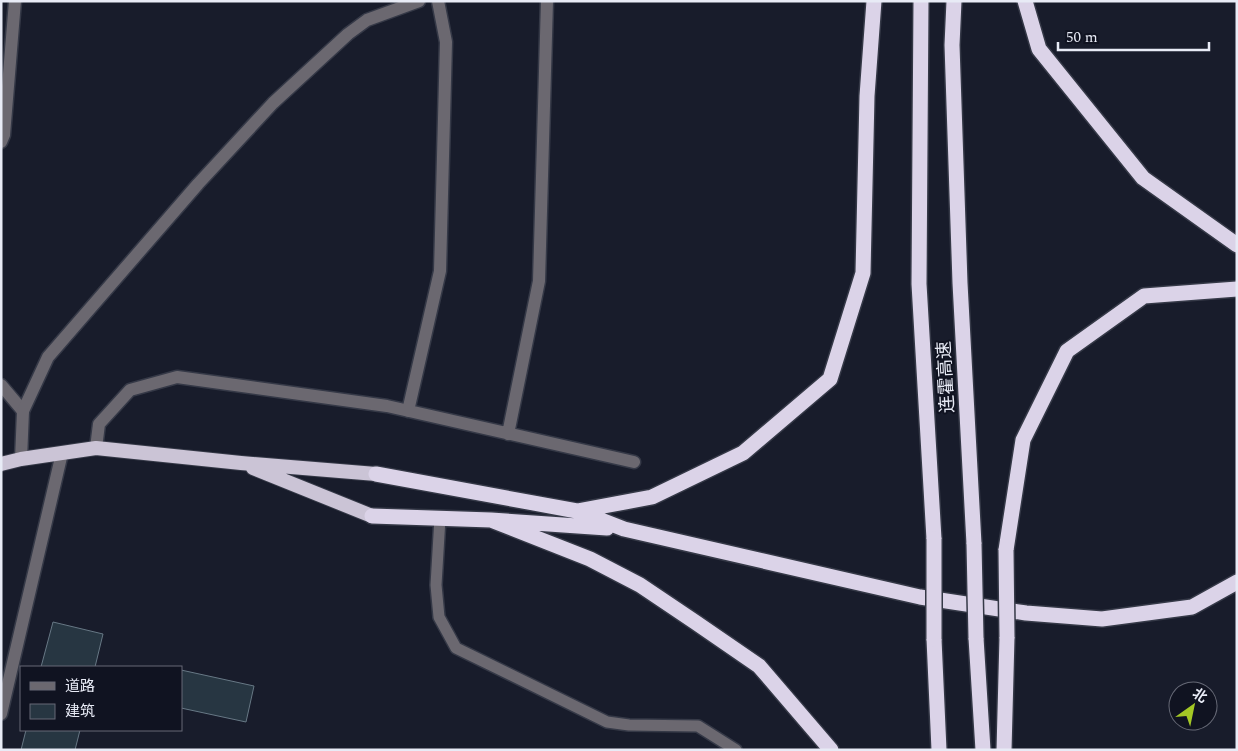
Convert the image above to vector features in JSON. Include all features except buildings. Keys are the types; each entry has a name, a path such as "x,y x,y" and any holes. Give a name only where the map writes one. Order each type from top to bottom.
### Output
{"highway":[{"path":"577,511 652,497 743,453 830,379 863,273 867,96 874,1"},
{"name":"连霍高速","path":"921,1 919,284 934,539 934,639 939,750"},
{"name":"连霍高速","path":"954,1 952,45 960,283 983,750"},
{"path":"1025,1 1039,49 1142,178 1237,245"},
{"path":"1004,750 1007,637 1006,550 1023,440 1067,351 1144,296 1237,288"},
{"path":"1,464 21,459 96,448 241,463 376,474 577,511 624,529 920,597 1026,613 1102,619 1192,607 1237,582"},
{"path":"241,463 372,516 491,520 624,529"},
{"path":"491,520 590,559 640,585 695,622 759,666 831,750"}],"street":[{"path":"1,142 4,135 16,1"},
{"path":"21,459 23,412 48,357 198,184 273,103 348,34 367,20 419,1"},
{"path":"408,411 440,271 446,42 438,1"},
{"path":"508,434 539,281 547,1"},
{"path":"96,448 99,424 130,390 177,377 387,406 634,462"},
{"path":"1,385 23,412"},
{"path":"1,714 62,453"}],"lane":[{"path":"440,518 436,585 439,617 456,648 607,722 629,725 698,726 736,750"}]}
